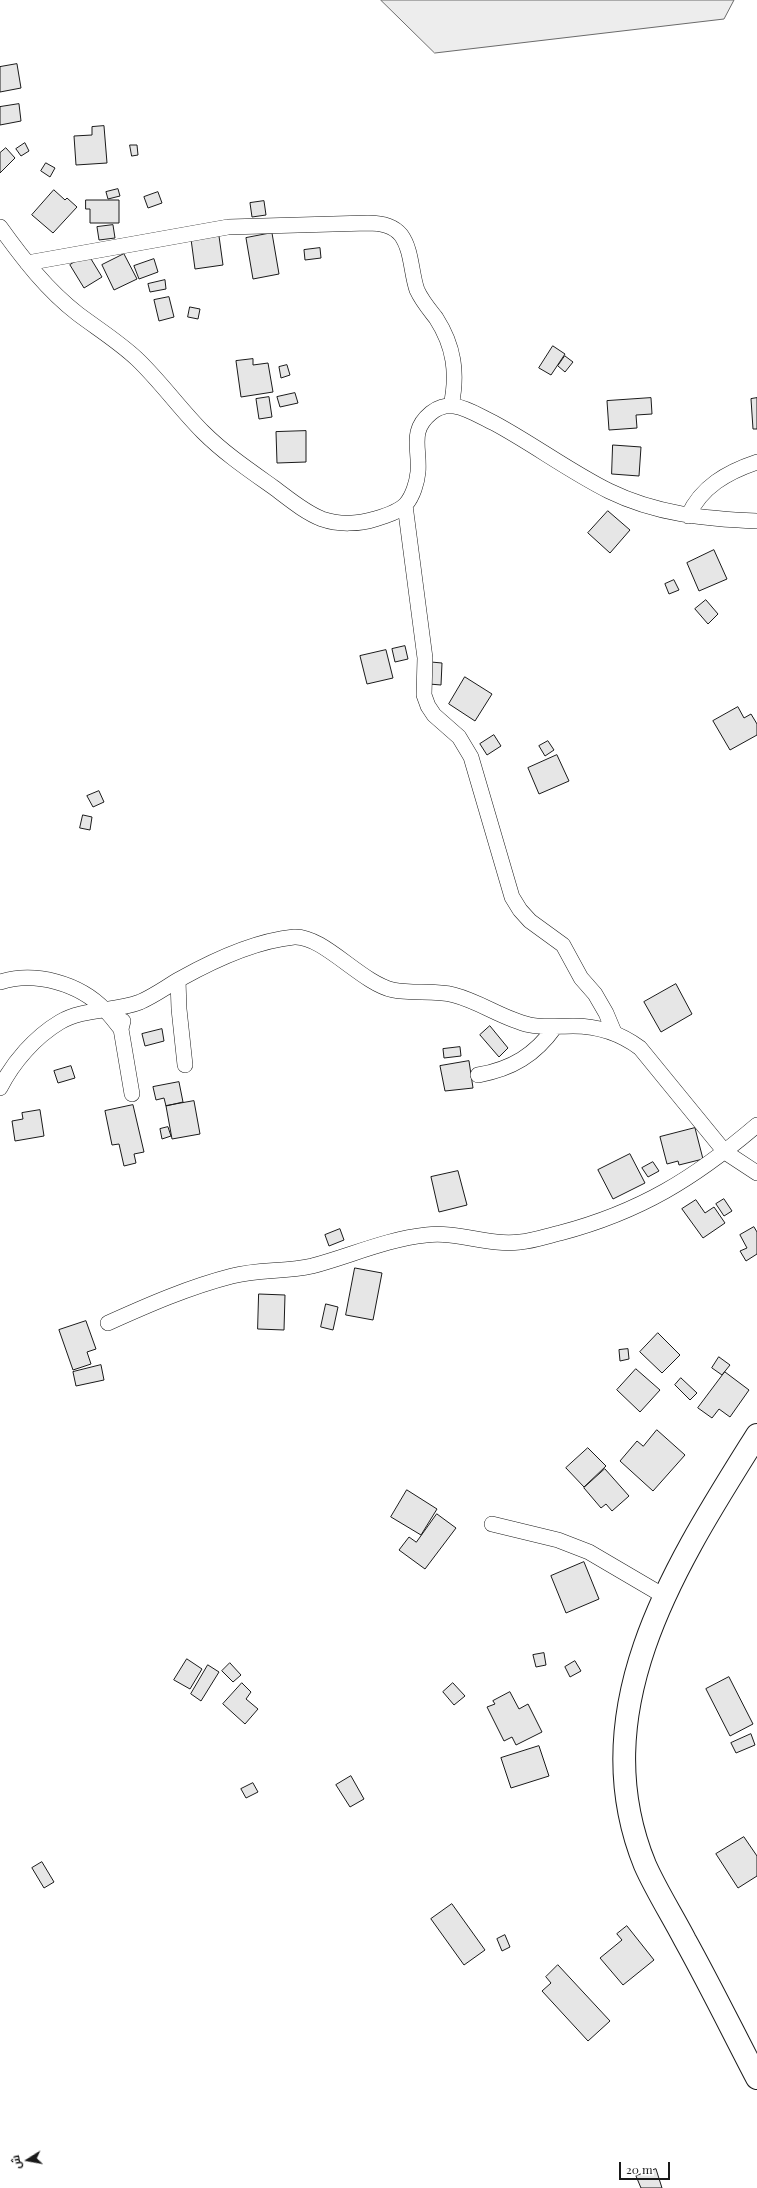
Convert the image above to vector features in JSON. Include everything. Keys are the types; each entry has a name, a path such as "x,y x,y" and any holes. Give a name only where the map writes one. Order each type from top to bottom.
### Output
{"main road":[{"path":"757,1435 707,1515 664,1596 645,1642 630,1692 625,1737 625,1781 631,1819 646,1865 757,2078"}],"street":[{"path":"27,264 228,227 380,223 391,227 400,234 406,244 419,294 445,332 452,350 455,368 455,387 451,406"},
{"path":"0,226 27,264 48,288 78,314 135,357 205,434 231,457 303,509 323,519 337,522 366,522 386,516 405,505 414,489 418,471 416,435 423,419 436,409 451,406 468,410 518,436 609,491 639,503 688,516 757,521"},
{"path":"688,516 693,504 712,484 757,462"},
{"path":"405,505 425,658 424,695 428,706 434,715 459,737 471,757 508,882 516,903 530,921 562,945 581,978 595,994 606,1013 614,1032"},
{"path":"132,1094 121,1029 123,1019 129,1010 138,1003 159,993 178,980 211,962 246,949 295,937 308,939 319,945 379,986 395,990 433,992 453,995 473,1002 512,1020 533,1026 595,1028 614,1032 628,1039 640,1048 725,1152 740,1164 757,1173"},
{"path":"0,982 20,977 40,978 64,985 87,996 105,1010 121,1029"},
{"path":"178,980 179,1009 185,1065"},
{"path":"0,1088 20,1057 61,1021 138,1003"},
{"path":"478,1075 508,1067 522,1060 535,1051 555,1027"},
{"path":"108,1323 181,1292 232,1276 312,1265 403,1239 427,1235 451,1234 497,1243 520,1242 578,1228 630,1210 680,1184 725,1152 757,1125"},
{"path":"492,1524 558,1540 589,1552 664,1596"}],"shaded area":[{"path":"381,0 734,0 724,19 435,53"}],"building":[{"path":"17,64 21,88 0,92 0,67"},
{"path":"19,104 21,121 0,125 0,107"},
{"path":"104,126 107,163 76,165 74,136 92,135 92,127"},
{"path":"25,143 29,151 21,156 16,149"},
{"path":"130,145 137,145 138,155 132,156"},
{"path":"6,148 15,158 0,173 0,153"},
{"path":"46,163 55,168 50,177 41,171"},
{"path":"118,189 120,196 108,199 106,192"},
{"path":"54,190 65,200 67,198 77,207 53,233 32,215"},
{"path":"158,192 162,203 148,208 144,197"},
{"path":"86,200 119,200 119,223 90,223 90,209 86,209"},
{"path":"264,201 266,215 252,217 250,203"},
{"path":"113,225 115,238 99,240 97,227"},
{"path":"272,233 279,274 253,279 246,238"},
{"path":"219,236 223,265 195,269 191,239"},
{"path":"320,248 321,258 305,260 304,250"},
{"path":"88,254 102,277 84,288 70,265"},
{"path":"124,254 137,279 114,290 102,265"},
{"path":"154,259 158,272 139,279 134,266"},
{"path":"165,280 166,289 150,292 148,284"},
{"path":"169,297 174,317 159,321 154,300"},
{"path":"190,307 200,309 198,319 188,317"},
{"path":"553,346 565,354 551,375 539,368"},
{"path":"565,356 573,362 565,372 558,366"},
{"path":"253,359 253,365 268,363 273,392 241,397 236,361"},
{"path":"287,365 290,375 281,378 279,367"},
{"path":"295,393 298,403 280,407 277,397"},
{"path":"269,397 272,417 259,419 256,399"},
{"path":"651,398 652,414 636,415 637,428 609,430 607,401"},
{"path":"757,398 757,429 753,429 751,399"},
{"path":"306,431 306,462 277,463 276,432"},
{"path":"613,445 641,447 639,476 612,474"},
{"path":"608,511 630,530 610,553 588,533"},
{"path":"714,550 727,579 699,591 687,563"},
{"path":"674,580 679,590 669,594 665,584"},
{"path":"706,600 718,614 708,624 695,609"},
{"path":"405,646 408,659 395,662 392,649"},
{"path":"386,650 393,678 367,684 360,656"},
{"path":"431,662 442,663 441,685 429,684"},
{"path":"465,677 492,694 475,721 449,704"},
{"path":"738,707 744,718 751,714 757,724 757,735 730,750 713,721"},
{"path":"494,735 501,746 487,755 480,744"},
{"path":"548,741 554,750 545,756 539,746"},
{"path":"557,755 569,781 539,794 528,768"},
{"path":"99,791 104,802 93,807 87,796"},
{"path":"83,815 92,817 90,830 80,828"},
{"path":"676,984 692,1014 661,1032 644,1002"},
{"path":"490,1026 508,1048 499,1057 480,1035"},
{"path":"162,1029 164,1041 145,1046 142,1034"},
{"path":"460,1047 461,1056 444,1058 443,1049"},
{"path":"469,1061 473,1088 445,1091 440,1066"},
{"path":"71,1066 75,1078 58,1083 54,1071"},
{"path":"179,1082 183,1102 166,1106 164,1098 156,1100 153,1087"},
{"path":"194,1101 200,1134 172,1139 166,1106"},
{"path":"133,1105 144,1152 134,1154 136,1163 124,1166 119,1144 112,1145 105,1111"},
{"path":"40,1110 44,1136 15,1141 12,1121 23,1119 22,1113"},
{"path":"168,1127 171,1136 162,1139 160,1129"},
{"path":"695,1128 703,1159 679,1165 678,1161 667,1164 660,1137"},
{"path":"630,1154 645,1183 613,1199 598,1170"},
{"path":"653,1162 659,1171 648,1177 642,1168"},
{"path":"458,1171 467,1205 439,1212 431,1177"},
{"path":"724,1199 732,1211 724,1216 716,1204"},
{"path":"696,1200 705,1213 714,1207 725,1223 703,1238 682,1209"},
{"path":"754,1227 757,1232 757,1254 746,1261 740,1251 747,1248 740,1235"},
{"path":"340,1229 344,1240 329,1246 325,1235"},
{"path":"355,1268 382,1273 373,1320 346,1315"},
{"path":"259,1294 285,1295 284,1330 258,1329"},
{"path":"326,1304 338,1307 333,1330 321,1327"},
{"path":"86,1321 96,1349 87,1352 91,1364 73,1370 59,1330"},
{"path":"658,1333 680,1355 662,1373 640,1352"},
{"path":"628,1349 629,1359 620,1361 619,1350"},
{"path":"719,1357 730,1365 722,1375 712,1368"},
{"path":"101,1365 104,1380 76,1386 73,1372"},
{"path":"636,1369 660,1390 640,1412 617,1390"},
{"path":"725,1372 749,1390 730,1417 719,1409 712,1418 698,1408"},
{"path":"681,1378 697,1393 690,1400 675,1385"},
{"path":"657,1430 685,1455 653,1491 620,1461 637,1441 643,1446"},
{"path":"588,1448 606,1466 584,1487 566,1468"},
{"path":"605,1469 629,1496 612,1511 606,1504 601,1508 584,1488"},
{"path":"407,1490 437,1509 421,1535 391,1517"},
{"path":"437,1514 456,1528 425,1569 399,1550 409,1537 416,1542"},
{"path":"584,1562 599,1599 566,1613 551,1576"},
{"path":"544,1653 546,1665 536,1667 533,1655"},
{"path":"187,1659 202,1669 190,1689 174,1680"},
{"path":"575,1661 581,1671 570,1677 565,1667"},
{"path":"230,1663 241,1675 233,1682 222,1671"},
{"path":"208,1665 219,1672 201,1701 191,1694"},
{"path":"729,1677 753,1724 730,1736 706,1689"},
{"path":"242,1683 251,1692 246,1699 258,1709 245,1724 223,1704"},
{"path":"453,1683 465,1696 454,1705 443,1692"},
{"path":"510,1692 519,1709 528,1704 542,1732 516,1745 512,1737 504,1741 487,1707 495,1704 493,1701"},
{"path":"751,1734 755,1745 736,1753 731,1743"},
{"path":"539,1746 549,1776 511,1788 501,1758"},
{"path":"351,1776 364,1799 350,1807 336,1785"},
{"path":"253,1783 258,1792 246,1798 241,1789"},
{"path":"744,1837 757,1856 757,1876 738,1888 716,1854"},
{"path":"42,1862 54,1882 44,1888 32,1868"},
{"path":"452,1904 485,1950 464,1965 431,1919"},
{"path":"627,1926 654,1960 623,1985 600,1958 622,1940 617,1934"},
{"path":"505,1935 510,1947 502,1951 497,1939"},
{"path":"558,1965 610,2021 588,2041 542,1991 551,1983 546,1977"},
{"path":"656,2169 662,2188 641,2188 636,2176"}]}
